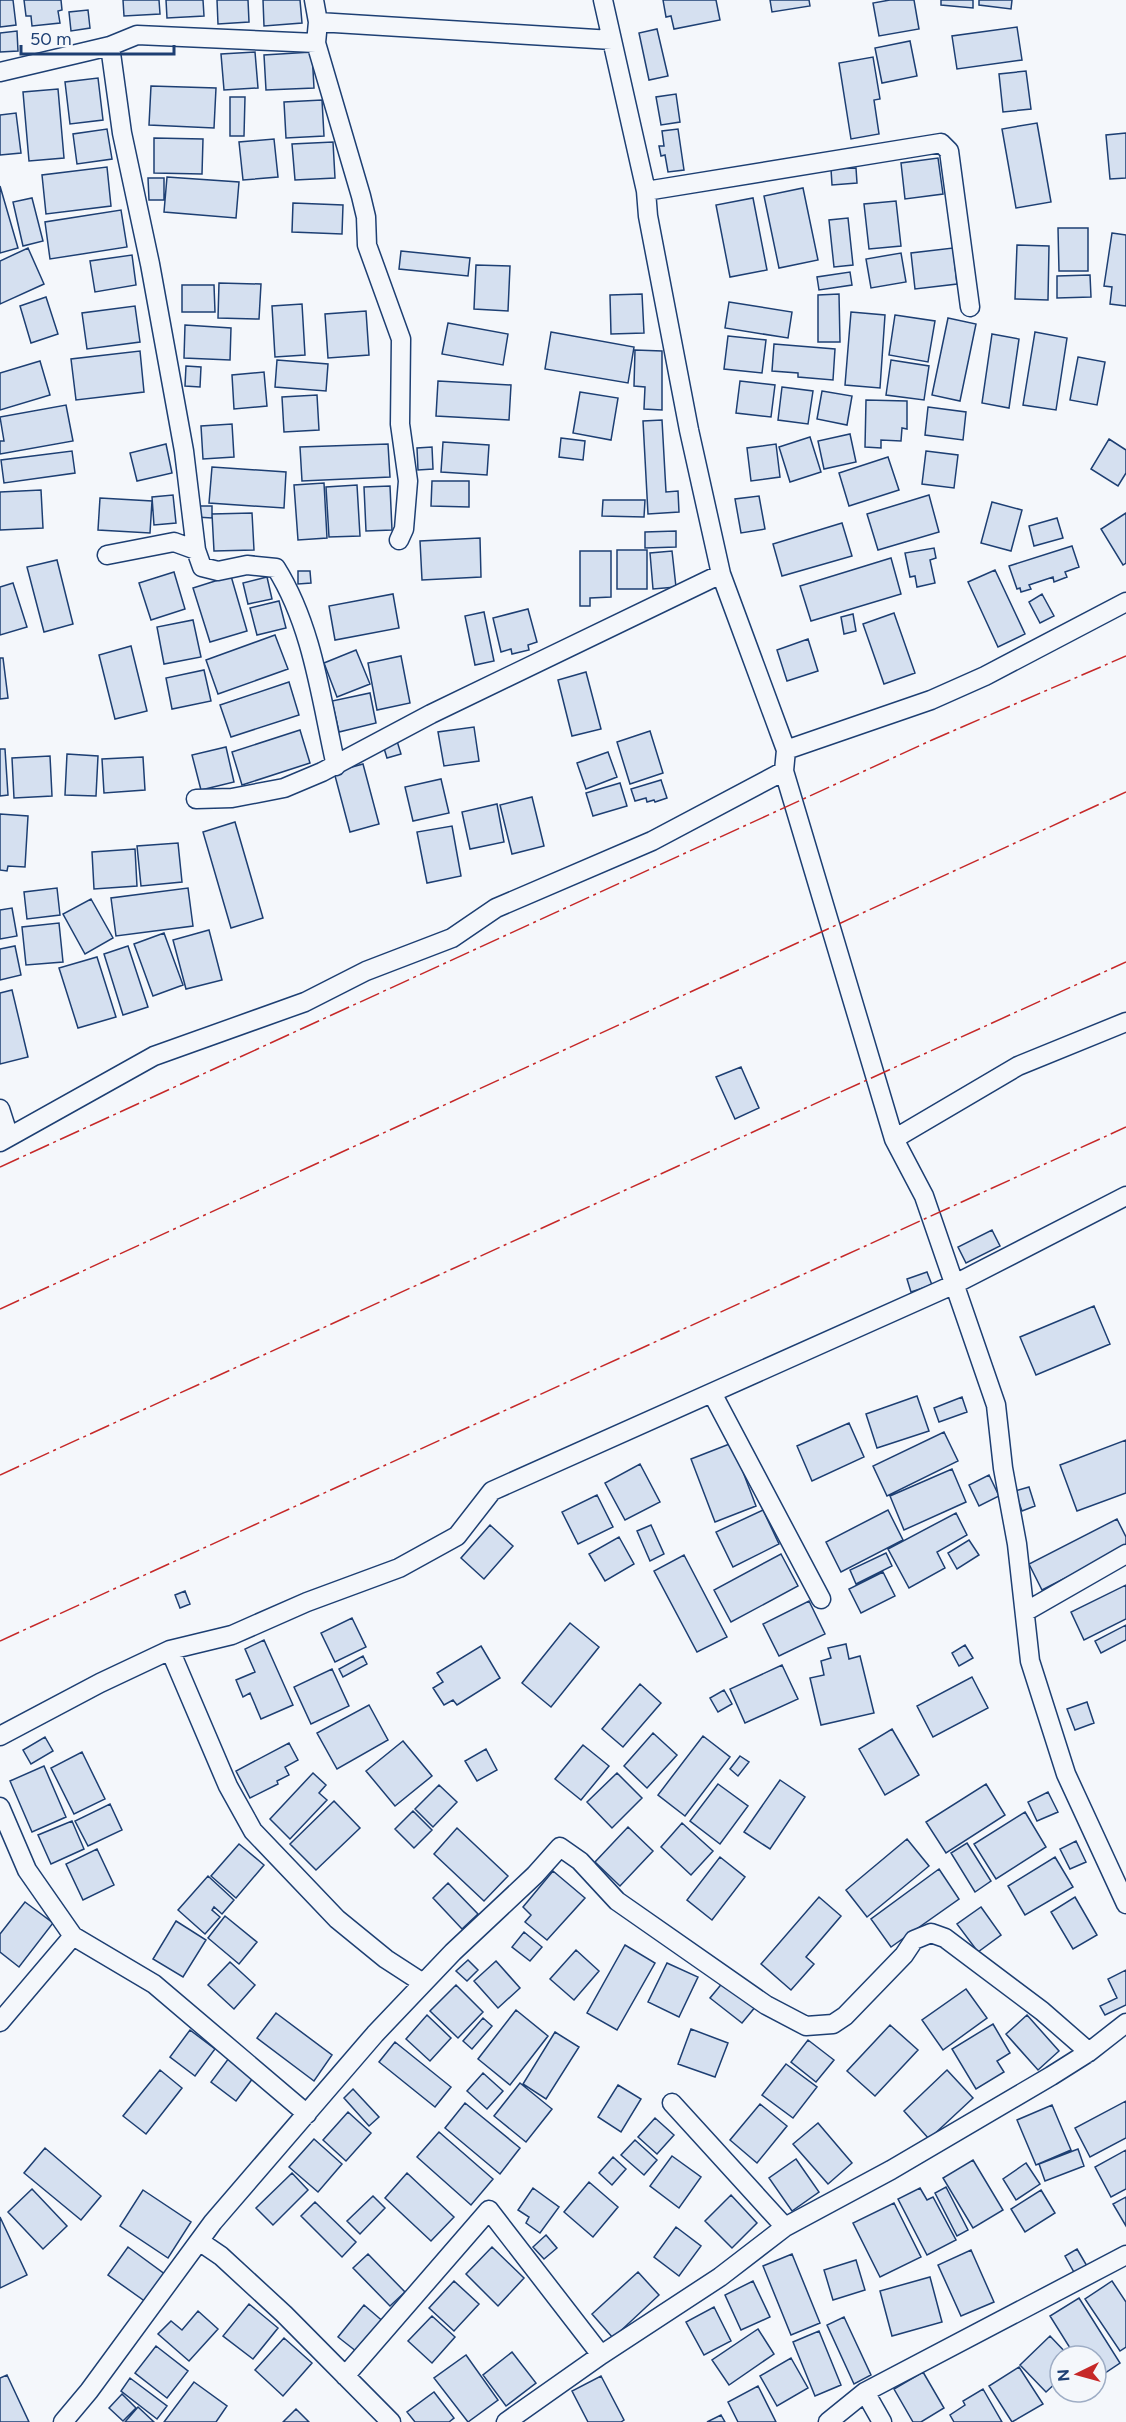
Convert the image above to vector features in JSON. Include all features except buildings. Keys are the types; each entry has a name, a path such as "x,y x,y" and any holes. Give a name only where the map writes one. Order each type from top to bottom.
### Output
{"street":[{"path":"314,0 318,22 316,43 361,196 366,217 367,245 401,339 399,424 408,481 404,529 399,540"},
{"path":"603,0 646,191 648,216 682,393 721,574 786,750 784,771 894,1139 924,1196 996,1405 1003,1468 1017,1544 1030,1661 1066,1774 1126,1904"},
{"path":"318,22 612,40"},
{"path":"0,72 110,46 137,35 316,43"},
{"path":"110,46 122,133 150,264 184,451 196,550 202,567 218,571 247,565 276,568 286,584 305,628 336,766"},
{"path":"646,191 941,142 949,151 970,307"},
{"path":"107,555 174,542 196,550"},
{"path":"196,799 231,798 284,788 336,766 431,714 721,574"},
{"path":"786,750 931,700 985,676 1126,602"},
{"path":"0,1110 4,1140 154,1056 305,1002 366,971 452,938 496,908 652,841 784,771"},
{"path":"894,1139 1018,1066 1126,1022"},
{"path":"0,1736 100,1683 170,1650 232,1635 307,1602 399,1568 457,1536 492,1491 955,1284 1126,1196"},
{"path":"712,1393 821,1599"},
{"path":"1025,1612 1126,1554"},
{"path":"170,1650 223,1775 253,1831 337,1919 386,1959 423,1983"},
{"path":"0,1807 27,1870 73,1936 154,1984 307,2114"},
{"path":"63,2422 89,2391 213,2222 375,2034 560,1847 580,1862 617,1901 766,2005 806,2026 832,2024 845,2016 904,1955 914,1940 931,1933 945,1938 1016,1991 1089,2052"},
{"path":"0,2022 73,1936"},
{"path":"506,2422 601,2355 720,2277 785,2226 891,2170 1089,2052 1126,2023"},
{"path":"672,2103 785,2226"},
{"path":"345,2376 489,2210 601,2355"},
{"path":"200,2241 221,2256 284,2314 391,2422"},
{"path":"828,2422 865,2392 1126,2255"},
{"path":"865,2392 882,2422"}],"power":[{"path":"0,1167 932,740 1126,656"},
{"path":"0,1309 1126,792"},
{"path":"0,1475 1126,962"},
{"path":"0,1641 1126,1127"}]}
